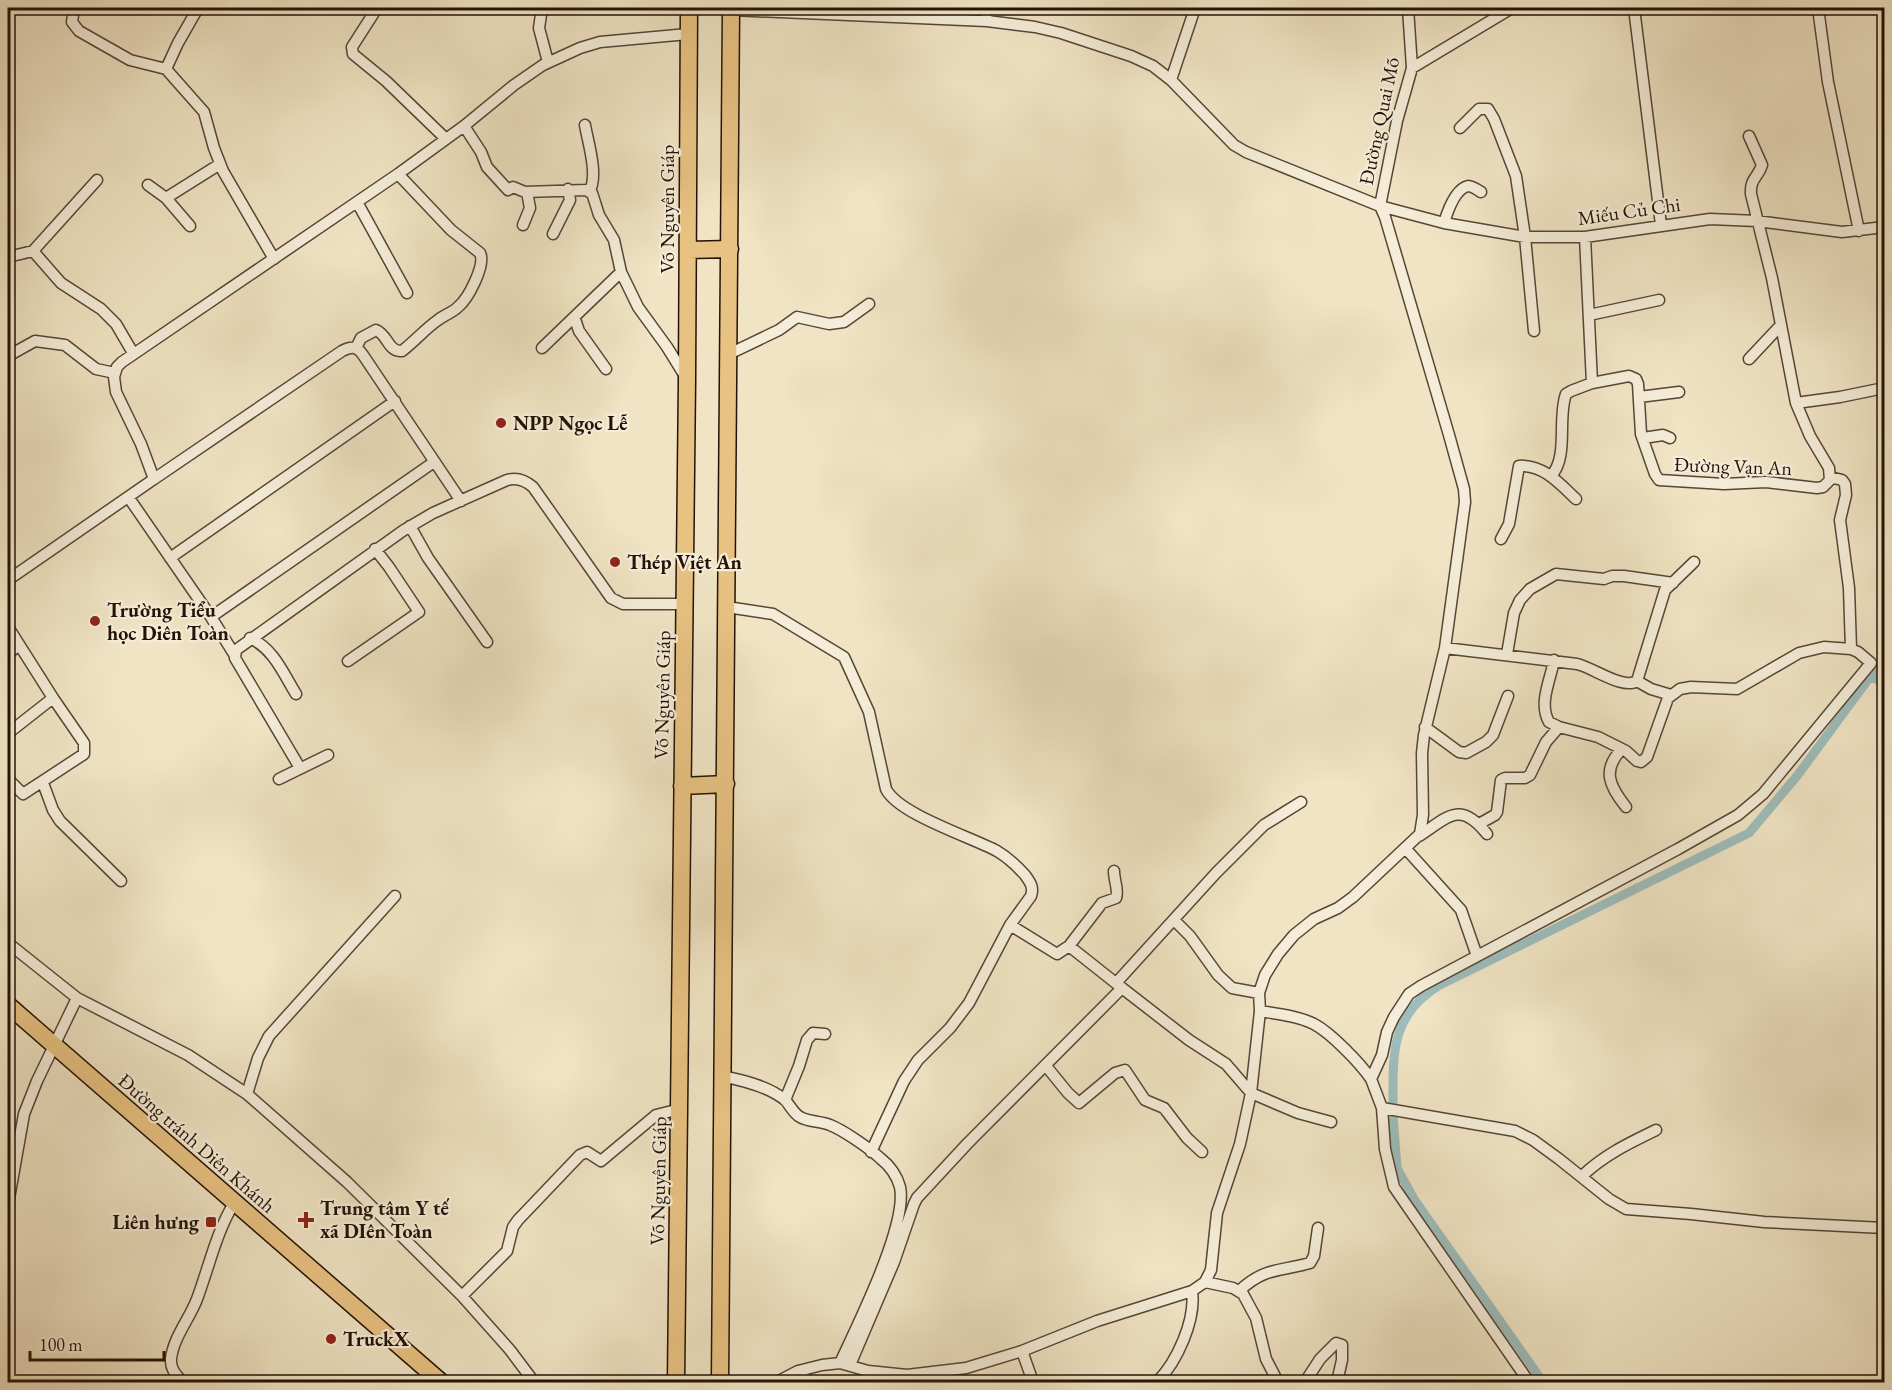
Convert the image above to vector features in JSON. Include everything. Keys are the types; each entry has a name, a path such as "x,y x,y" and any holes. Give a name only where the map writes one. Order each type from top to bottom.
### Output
{"main road":[{"name":"Võ Nguyên Giáp","path":"676,1383 687,380 688,8"},
{"path":"720,1383 731,9"},
{"path":"688,250 730,249"},
{"path":"682,786 726,784"},
{"name":"Đường tránh Diên Khánh","path":"8,1005 441,1383"}],"street":[{"path":"74,8 72,22 79,31 130,60 166,69 204,112 220,164 274,259"},
{"path":"166,69 198,8"},
{"path":"377,8 352,47 353,54 386,81 446,138"},
{"path":"542,8 539,28 548,62"},
{"path":"985,8 987,21"},
{"path":"1171,80 1195,8"},
{"name":"Đường Quai Mõ","path":"1380,206 1397,121 1412,68 1408,8"},
{"path":"1412,68 1512,8"},
{"path":"1634,8 1661,225"},
{"path":"1818,8 1828,82 1859,231"},
{"name":"Miếu Củ Chi","path":"731,9 987,21 1061,33 1140,59 1171,80 1236,147 1380,206 1444,223 1525,237 1586,237 1710,219 1757,221 1820,231 1859,231 1884,227"},
{"path":"154,479 141,444 116,392 115,373 122,362 398,174 464,126 526,75 548,62 600,42 688,34"},
{"path":"1460,128 1481,108 1488,109 1516,176 1525,237 1534,331"},
{"path":"585,125 594,174 593,185 589,192"},
{"path":"464,126 481,152 487,167 508,190 513,187 527,192 568,189 592,194 599,215 614,240 621,272 638,307 687,380"},
{"name":"Đường Vạn An","path":"1639,397 1642,438 1655,474 1663,481 1724,484 1757,482 1817,488 1826,485 1830,477 1829,468 1810,436 1796,403 1772,278 1750,186 1760,171 1762,162 1749,136"},
{"path":"166,198 220,164"},
{"path":"356,348 361,338 376,330 381,333 392,349 402,351 436,321 459,307 467,297 483,259 480,253 451,230 398,174"},
{"path":"8,257 33,251 97,180"},
{"path":"148,185 166,198 190,226"},
{"path":"1444,223 1449,204 1466,187 1470,186 1482,192"},
{"path":"553,234 570,200 568,189"},
{"path":"524,225 530,208 527,192"},
{"path":"357,202 407,293"},
{"path":"1380,206 1464,489 1464,518 1446,648 1425,727 1422,753 1423,815 1419,836"},
{"path":"1586,237 1592,383"},
{"path":"33,251 61,283 101,309 116,324 133,353"},
{"path":"542,348 621,272"},
{"path":"1589,315 1659,300"},
{"path":"729,354 779,330 797,317 829,324 844,322 869,304"},
{"path":"574,319 579,331 606,369"},
{"path":"1749,359 1781,325"},
{"path":"8,356 35,341 65,345 96,369 115,373"},
{"path":"8,580 351,347 363,354 461,501"},
{"path":"1551,476 1559,465 1562,414 1566,394 1592,383 1632,377 1638,384 1639,397 1679,392"},
{"path":"1796,403 1884,388"},
{"path":"170,558 395,401"},
{"path":"1642,438 1663,435 1670,438"},
{"path":"211,617 434,462"},
{"path":"1501,539 1509,524 1519,466 1529,466 1551,476 1576,499"},
{"path":"1830,477 1842,480 1846,489 1840,520 1848,588 1851,649"},
{"path":"234,654 238,647 250,638 410,526 507,480 517,478 527,482 539,494 614,601 623,604 684,604"},
{"path":"129,498 211,617 300,768"},
{"path":"410,526 450,591 488,642"},
{"path":"348,661 419,612 375,549"},
{"path":"1637,681 1665,590 1695,562"},
{"path":"1507,654 1514,613 1520,600 1530,589 1556,574 1604,579 1624,576 1673,583"},
{"path":"727,608 773,614 844,657 868,712 886,789 891,798 909,810 998,852 1032,885 1031,896 1010,925 969,1003 950,1028 918,1060 904,1081 871,1152"},
{"path":"8,627 84,743 85,750 82,756 23,794 8,778"},
{"path":"250,638 261,643 270,651 296,694"},
{"path":"8,654 19,645"},
{"path":"1371,1079 1382,1055 1394,1017 1407,997 1421,986 1745,811 1762,794 1871,663 1858,652 1832,646 1806,650 1781,661 1744,687 1737,689 1686,687 1671,695 1646,760 1637,761 1622,749 1598,737 1559,728 1549,722 1545,712 1547,687 1554,660"},
{"path":"1446,648 1583,665 1626,684 1637,681 1651,689 1671,695"},
{"path":"1425,727 1459,752 1466,753 1486,742 1493,735 1508,696"},
{"path":"9,731 53,698"},
{"path":"1479,824 1497,812 1501,780 1525,778 1530,775 1546,742 1559,728"},
{"path":"1622,749 1611,764 1610,774 1616,793 1626,807"},
{"path":"279,779 328,755"},
{"path":"43,783 53,810 60,821 121,881"},
{"path":"845,1364 894,1262 914,1204 968,1144 1046,1066 1119,986 1174,920 1264,825 1301,802"},
{"path":"777,1383 798,1371 822,1365 845,1364 894,1375 950,1370 1022,1351 1097,1321 1192,1291 1204,1282 1211,1270 1216,1213 1240,1144 1251,1093 1260,1011 1259,993 1270,965 1294,935 1314,919 1332,912 1353,897 1419,836 1452,815 1470,817 1487,834"},
{"path":"1406,849 1461,910 1477,956"},
{"path":"1010,925 1057,954 1069,946 1102,903 1116,898 1118,891 1114,882 1114,872"},
{"path":"247,1094 258,1058 270,1035 395,896"},
{"path":"1174,920 1190,936 1218,975 1232,988 1259,993"},
{"path":"8,943 77,998 188,1055 247,1094 347,1182 462,1296 510,1350 534,1383"},
{"path":"1069,946 1189,1040 1226,1064 1251,1093 1298,1113 1331,1122"},
{"path":"8,1204 24,1114 77,998"},
{"path":"1260,1011 1291,1016 1319,1027 1362,1067 1371,1079 1382,1108 1389,1167 1394,1187 1529,1383"},
{"path":"785,1100 807,1040 813,1033 825,1034"},
{"path":"1046,1066 1079,1103 1115,1073 1125,1070 1145,1100 1164,1108 1187,1138 1202,1152"},
{"path":"721,1076 751,1082 785,1100 799,1117 831,1125 871,1152 891,1169 897,1180 901,1200 899,1213 887,1255 845,1364"},
{"path":"1382,1108 1515,1131 1533,1140 1609,1199 1626,1209 1764,1222 1884,1228"},
{"path":"462,1296 507,1251 513,1227 518,1220 580,1155 587,1152 601,1161 660,1113 680,1109"},
{"path":"1582,1176 1595,1163 1616,1149 1656,1130"},
{"path":"183,1383 171,1365 174,1347 196,1301 224,1220 234,1203"},
{"path":"1240,1290 1257,1276 1274,1269 1310,1263 1314,1256 1318,1228"},
{"path":"1204,1282 1240,1290 1256,1318 1266,1359 1278,1383"},
{"path":"1157,1383 1173,1363 1187,1329 1192,1309 1192,1291"},
{"path":"1305,1383 1320,1359 1336,1343 1342,1345 1343,1351 1337,1383"},
{"path":"1022,1351 1033,1383"},
{"path":"949,1383 950,1370"},
{"path":"798,1371 810,1383"}],"waterway":[{"path":"1878,680 1870,677 1884,662"},
{"path":"1393,1106 1393,1069 1398,1037 1412,1009 1424,997 1440,985 1749,833 1797,776 1870,677"},
{"path":"1393,1115 1397,1168 1414,1199 1543,1382"}],"place":[{"name":"NPP Ngọc Lễ","path":"501,423"},
{"name":"Thép Việt An","path":"615,562"},
{"name":"Trường Tiểu học Diên Toàn","path":"95,621"},
{"name":"Trung tâm Y tế xã DIên Toàn","path":"306,1220"},
{"name":"Liên hưng","path":"211,1222"},
{"name":"TruckX","path":"331,1339"}]}
